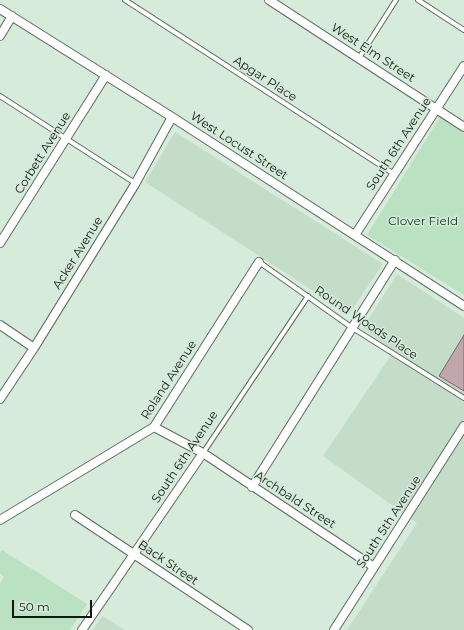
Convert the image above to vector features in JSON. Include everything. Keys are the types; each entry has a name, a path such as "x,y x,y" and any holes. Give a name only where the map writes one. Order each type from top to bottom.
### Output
{"street":[{"name":"West Elm Street","path":"268,0 464,127"},
{"name":"West Locust Street","path":"0,8 172,117 464,306"},
{"path":"0,36 12,16"},
{"name":"South 6th Avenue","path":"355,235 464,66"},
{"name":"Corbett Avenue","path":"0,243 106,75"},
{"name":"Acker Avenue","path":"0,399 34,348 135,183 172,117"},
{"path":"252,487 394,260"},
{"name":"Roland Avenue","path":"0,520 154,427 259,262"},
{"path":"0,325 34,348"},
{"name":"South 5th Avenue","path":"334,630 464,426"},
{"name":"Archbald Street","path":"154,427 203,453 252,487 374,566"},
{"name":"South 6th Avenue","path":"82,630 203,453"},
{"name":"Back Street","path":"75,515 248,630"}],"lane":[{"name":"Apgar Place","path":"125,0 394,175"},
{"path":"359,58 396,0"},
{"path":"418,0 464,30"},
{"path":"0,96 66,140 135,183"},
{"name":"Round Woods Place","path":"259,262 351,327 464,398"},
{"name":"South 6th Avenue","path":"203,453 308,296"}],"shaded area":[{"path":"175,132 383,264 349,314 145,182"},
{"path":"397,274 464,318 464,630 347,630 417,523 323,456 394,351 363,328"},
{"path":"102,616 125,630 93,630"}],"green space":[{"name":"Clover Field","path":"440,117 464,133 464,295 367,235"},
{"path":"2,550 87,604 70,630 0,630 0,584 4,577 0,573 0,553"}],"building":[{"path":"464,335 464,391 439,376"}]}
